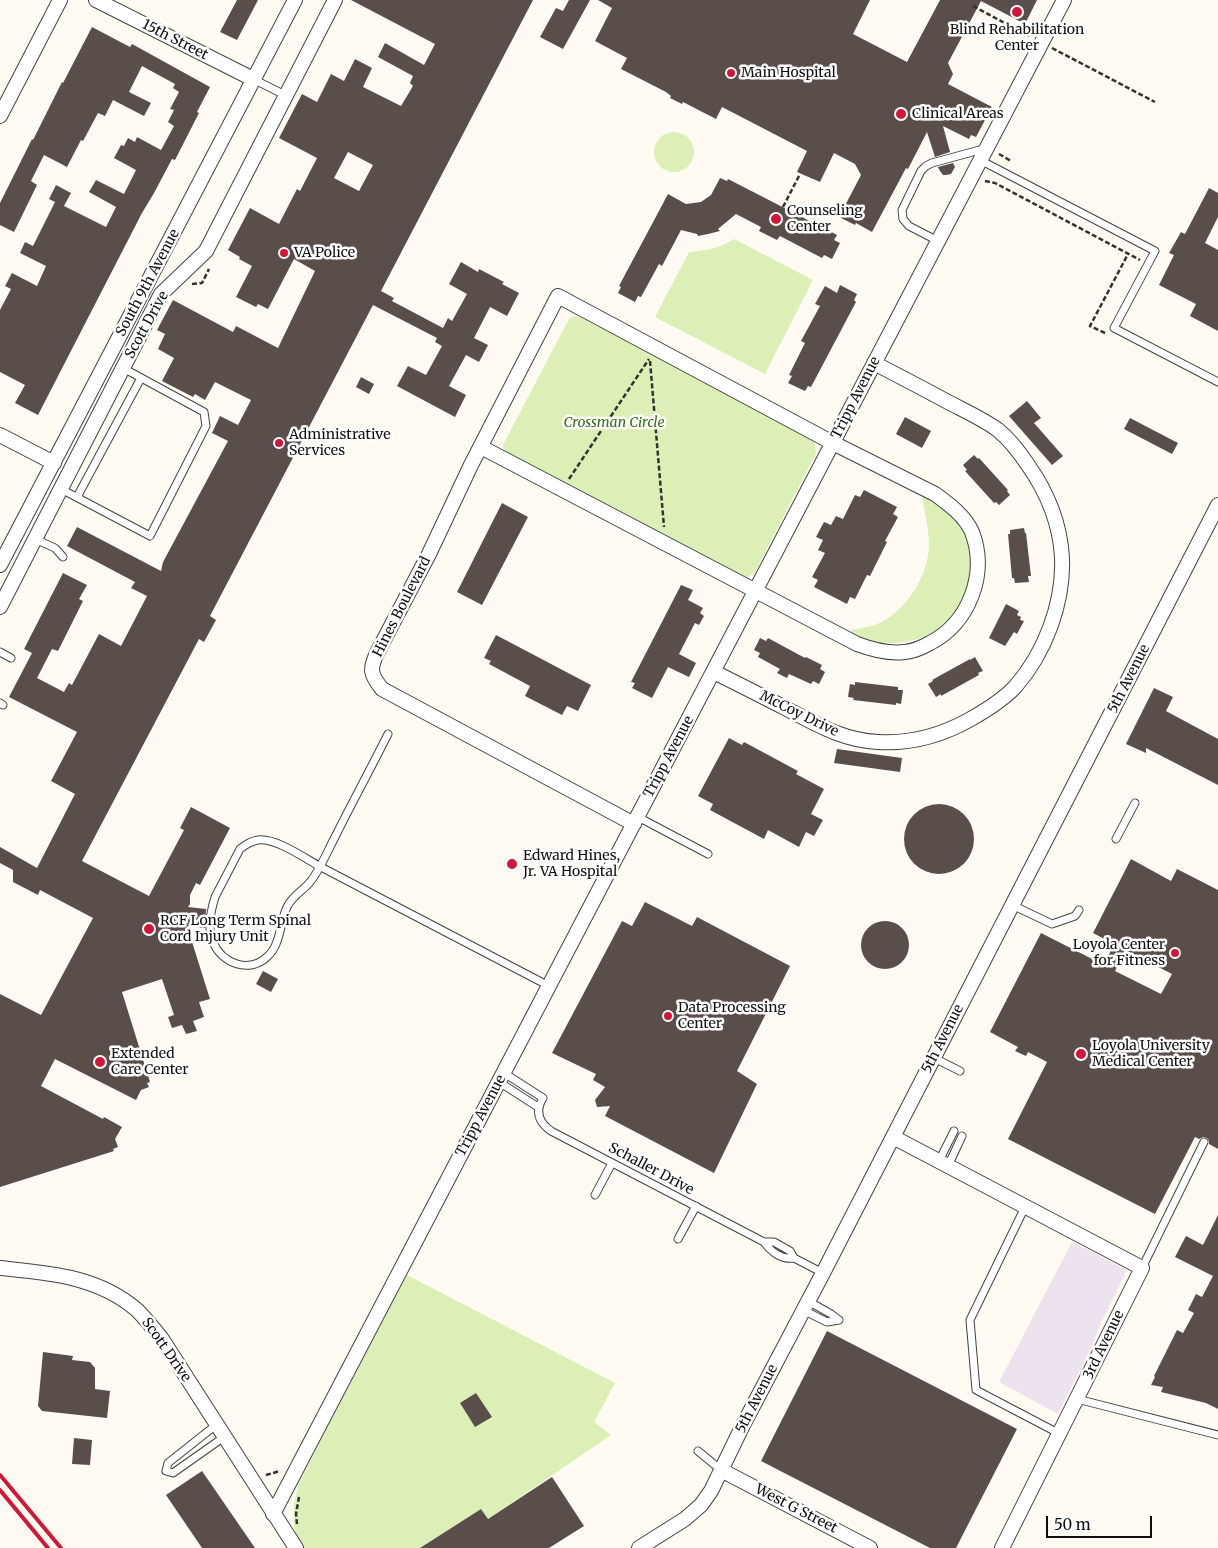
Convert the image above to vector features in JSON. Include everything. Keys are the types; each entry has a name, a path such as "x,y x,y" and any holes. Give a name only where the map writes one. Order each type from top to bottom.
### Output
{"street":[{"path":"0,116 60,0"},
{"name":"15th Street","path":"96,0 253,79"},
{"name":"South 9th Avenue","path":"0,565 295,0"},
{"name":"Scott Drive","path":"0,607 162,294 206,251 335,0"},
{"name":"Tripp Avenue","path":"274,1514 938,241 988,154 1064,0"},
{"name":"Hines Boulevard","path":"636,820 383,690 372,675 374,659 429,554 558,296 833,442"},
{"name":"McCoy Drive","path":"714,672 825,729 848,738 903,743 930,737 956,728 997,704 1014,688 1038,653 1049,630 1056,607 1062,557 1050,505 1040,483 1028,464 999,431 980,418 874,363"},
{"path":"0,435 54,462"},
{"path":"481,447 857,644 874,650 891,652 906,652 919,649 947,633 969,605 975,588 977,566 976,550 971,532 961,516 935,494 833,442"},
{"name":"5th Avenue","path":"639,1548 685,1519 701,1505 711,1491 743,1425 1218,505"},
{"path":"893,1136 1142,1268"},
{"name":"Scott Drive","path":"0,1268 76,1278 116,1296 136,1309 162,1339 296,1548"},
{"name":"3rd Avenue","path":"1002,1548 1142,1268"},
{"name":"West G Street","path":"721,1470 870,1548"}],"lane":[{"path":"253,79 285,95"},
{"path":"938,241 909,226 903,219 902,210 922,171 932,163 988,154 1155,251 1114,328 1218,382"},
{"path":"61,489 150,536 206,426 204,412 123,368"},
{"path":"77,497 141,378"},
{"path":"35,539 55,548 63,557"},
{"path":"0,652 11,658"},
{"path":"388,734 319,866 310,882 295,895 287,906 281,930 270,954 262,961 251,965 240,965 230,962 220,954 212,942 210,932 212,904 237,854 247,844 256,840 266,840 288,849 319,866 549,986"},
{"path":"1116,839 1135,803"},
{"path":"636,820 708,854"},
{"path":"1012,905 1052,924 1075,916 1078,910"},
{"path":"934,1058 960,1070"},
{"path":"502,1077 542,1098 538,1107 502,1077"},
{"name":"Schaller Drive","path":"538,1107 542,1123 546,1128 764,1242 774,1242 790,1251 794,1258 823,1273"},
{"path":"943,1163 954,1131"},
{"path":"943,1163 962,1136"},
{"name":"3rd Avenue","path":"1142,1268 1204,1142"},
{"path":"595,1195 612,1163"},
{"path":"678,1239 696,1206"},
{"path":"1026,1207 970,1320 976,1390 1060,1434"},
{"path":"1078,1399 1218,1435"},
{"path":"216,1425 168,1463 166,1471 173,1474 224,1438"},
{"path":"698,1451 721,1470"}],"path":[{"path":"972,6 1031,37"},
{"path":"1049,46 1155,102"},
{"path":"988,154 1011,161"},
{"path":"783,207 800,174"},
{"path":"984,181 995,183 1148,264"},
{"path":"186,284 202,283 210,266"},
{"path":"565,484 650,357 664,536"}],"shaded area":[{"path":"1072,1242 1127,1270 1058,1414 999,1382"}],"green space":[{"path":"670,132 678,132 685,135 691,141 694,152 691,163 685,169 678,172 670,172 663,169 657,163 654,156 654,148 657,141 663,135"},
{"path":"734,239 813,280 765,374 655,317 689,252 713,248"},
{"name":"Crossman Circle","path":"573,316 580,317 811,438 815,443 816,453 755,572 746,578 504,452 504,443 569,319"},
{"path":"922,494 925,494 949,512 959,524 967,540 970,551 971,573 966,592 953,617 935,632 906,642 876,642 860,638 851,633 853,630 875,625 886,620 905,603 920,581 928,557 929,545"},
{"path":"407,1275 615,1383 594,1422 611,1435 488,1519 481,1509 423,1546 424,1548 301,1548 294,1527 294,1504 298,1486"}],"building":[{"path":"237,0 258,0 237,40 220,32"},
{"path":"351,0 533,0 381,291 394,298 392,301 443,328 448,318 452,321 467,294 449,284 461,262 478,272 479,269 504,282 502,284 519,293 507,316 490,307 474,338 488,345 479,362 466,355 449,386 466,395 455,417 397,386 408,366 426,375 442,346 435,342 437,338 373,305 210,616 216,620 204,642 199,639 82,861 149,896 184,830 180,828 191,807 230,828 200,885 196,883 190,895 188,907 206,909 205,928 187,926 210,999 199,1002 204,1017 193,1021 197,1031 186,1034 182,1025 172,1028 168,1017 174,1015 162,979 122,992 150,1082 147,1083 149,1087 141,1090 136,1100 55,1059 41,1086 122,1127 115,1139 118,1147 113,1149 114,1151 0,1187 0,994 41,1015 93,918 40,890 38,895 13,882 13,870 0,863 0,847 37,868 75,794 51,781 77,732 9,697 32,653 24,649 63,573 87,585 79,599 83,601 58,651 52,649 37,678 64,692 69,683 72,685 99,634 121,646 147,596 131,588 135,582 67,546 77,527 161,571 163,562 228,441 212,433 220,416 238,425 251,400 215,382 205,400 195,394 193,397 162,381 174,358 158,349 165,334 157,330 173,300 233,332 236,326 278,348 315,271 294,259 268,309 258,304 256,307 236,297 252,266 228,250 250,208 279,224 297,189 300,191 317,158 279,138 302,94 317,102 331,74 344,81 355,59 372,68 363,87 401,106 413,86 410,83 413,76 378,57 385,43 424,65 435,44","holes":["348,152 373,165 359,191 334,178"]},
{"path":"569,0 590,0 563,49 540,37 556,8 563,11"},
{"path":"598,0 870,0 853,34 907,62 940,0 1037,0 1025,24 981,1 948,63 953,74 948,84 992,107 976,137 971,135 969,139 943,126 950,152 935,157 927,132 872,232 856,223 855,225 839,217 861,175 855,164 834,153 820,182 797,172 807,151 722,107 716,119 683,102 682,104 670,98 671,96 666,92 621,69 627,58 595,41 612,8"},
{"path":"92,27 130,47 132,44 210,87 175,160 172,159 142,213 38,415 15,403 25,385 0,372 0,310 11,289 5,286 12,273 37,286 46,266 20,253 25,242 33,246 55,202 49,199 56,185 71,193 64,206 106,227 116,207 89,192 96,180 124,194 136,170 114,158 121,145 124,146 128,138 135,142 137,137 161,150 174,126 168,122 174,110 170,109 179,92 173,88 175,84 142,66 129,92 151,103 144,116 113,100 105,116 98,113 67,167 44,155 31,181 37,185 14,232 0,225 0,203"},
{"path":"953,163 955,167 951,174 943,175 938,167"},
{"path":"720,178 727,181 728,179 837,235 834,240 840,243 832,259 824,255 822,258 780,236 777,240 759,231 761,227 736,214 718,229 720,231 698,236 697,234 681,230 662,266 659,264 641,297 638,296 635,302 618,293 621,287 619,286 668,194 686,204 701,202 711,195"},
{"path":"1209,188 1218,193 1218,217 1205,243 1218,250 1218,331 1190,316 1196,304 1159,285 1174,255 1169,253 1181,232 1185,234"},
{"path":"840,285 857,294 854,300 856,302 811,387 808,386 805,391 788,383 792,376 789,375 805,343 801,341 820,306 815,304 825,286 837,293"},
{"path":"361,377 374,384 369,394 356,387"},
{"path":"1027,401 1041,418 1034,423 1063,456 1052,465 1009,416"},
{"path":"905,417 931,431 922,448 896,434"},
{"path":"1130,418 1178,443 1172,454 1124,429"},
{"path":"974,455 1008,490 1010,495 999,505 996,502 994,503 965,471 967,470 963,465"},
{"path":"864,490 897,507 893,514 898,517 870,576 867,575 855,599 850,597 847,604 814,587 818,580 812,577 825,553 818,550 823,540 816,537 824,522 831,525 836,516 843,519 855,495 860,497"},
{"path":"502,503 528,517 482,605 457,592"},
{"path":"1024,528 1031,576 1028,576 1029,582 1015,583 1014,578 1012,578 1008,534 1010,534 1010,530"},
{"path":"681,585 693,590 688,600 703,608 700,613 704,616 699,625 695,623 679,654 696,663 689,677 668,667 652,698 632,688 635,683 631,682"},
{"path":"1006,604 1019,611 1017,615 1021,617 1020,620 1024,621 1017,634 1014,632 1005,646 989,638"},
{"path":"496,635 591,685 578,711 567,706 562,715 525,696 530,686 489,664 491,661 484,658"},
{"path":"760,638 766,641 768,638 822,665 820,669 825,672 819,684 813,681 811,684 789,674 787,678 777,673 780,669 758,657 760,653 754,650"},
{"path":"975,657 983,671 978,673 979,675 936,697 928,684"},
{"path":"855,682 898,687 898,690 903,690 901,704 853,700 854,698 848,697 850,684 855,685"},
{"path":"1154,688 1173,697 1166,711 1218,739 1218,785 1146,748 1146,753 1126,744"},
{"path":"729,738 742,745 744,742 798,771 796,774 824,789 811,814 823,820 814,836 806,832 799,847 768,830 764,839 710,810 713,804 698,796"},
{"path":"837,749 902,758 900,772 834,763"},
{"path":"932,804 946,804 959,810 968,819 974,832 972,852 964,864 946,874 932,874 919,868 910,859 904,846 904,832 910,819 919,810"},
{"path":"1131,859 1171,881 1177,869 1218,890 1218,1149 1209,1144 1207,1138 1199,1139 1195,1137 1155,1214 1008,1139 1047,1062 1028,1052 1026,1056 1015,1051 1018,1047 990,1032 1041,933 1104,965 1114,944 1093,933","holes":["1125,950 1172,974 1161,994 1115,971"]},
{"name":"Data Processing Center","path":"645,902 692,926 697,917 790,966 737,1071 757,1084 714,1173 605,1116 610,1106 597,1107 595,1100 605,1087 593,1080 596,1074 552,1053 622,921 632,926"},
{"path":"880,921 890,921 902,928 909,940 909,950 902,962 890,969 880,969 872,965 865,958 861,950 861,940 865,932 872,925"},
{"path":"263,971 278,979 271,992 256,984"},
{"path":"1218,1215 1218,1409 1206,1403 1161,1392 1163,1387 1151,1385 1177,1330 1183,1333 1194,1313 1188,1310 1196,1294 1202,1297 1213,1276 1175,1257 1186,1236 1203,1245"},
{"path":"827,1331 1017,1429 956,1548 930,1548 761,1461"},
{"path":"43,1352 73,1356 72,1360 90,1362 95,1368 95,1389 110,1391 107,1418 42,1411 38,1406"},
{"path":"476,1393 492,1417 475,1427 460,1403"},
{"path":"74,1438 92,1440 90,1465 72,1464"},
{"path":"202,1471 255,1548 202,1548 166,1495"},
{"path":"552,1477 584,1526 549,1548 420,1548 481,1509 488,1519"}],"railway":[{"path":"0,1475 61,1548"},
{"path":"0,1490 48,1548"}],"place":[{"name":"Blind Rehabilitation Center","path":"1017,12"},
{"name":"Main Hospital","path":"731,73"},
{"name":"Clinical Areas","path":"901,114"},
{"name":"Counseling Center","path":"776,219"},
{"name":"VA Police","path":"284,253"},
{"name":"Administrative Services","path":"279,443"},
{"name":"Edward Hines, Jr. VA Hospital","path":"512,864"},
{"name":"RCF Long Term Spinal Cord Injury Unit","path":"149,929"},
{"name":"Loyola Center for Fitness","path":"1175,953"},
{"name":"Data Processing Center","path":"668,1016"},
{"name":"Loyola University Medical Center","path":"1081,1054"},
{"name":"Extended Care Center","path":"100,1062"}]}
